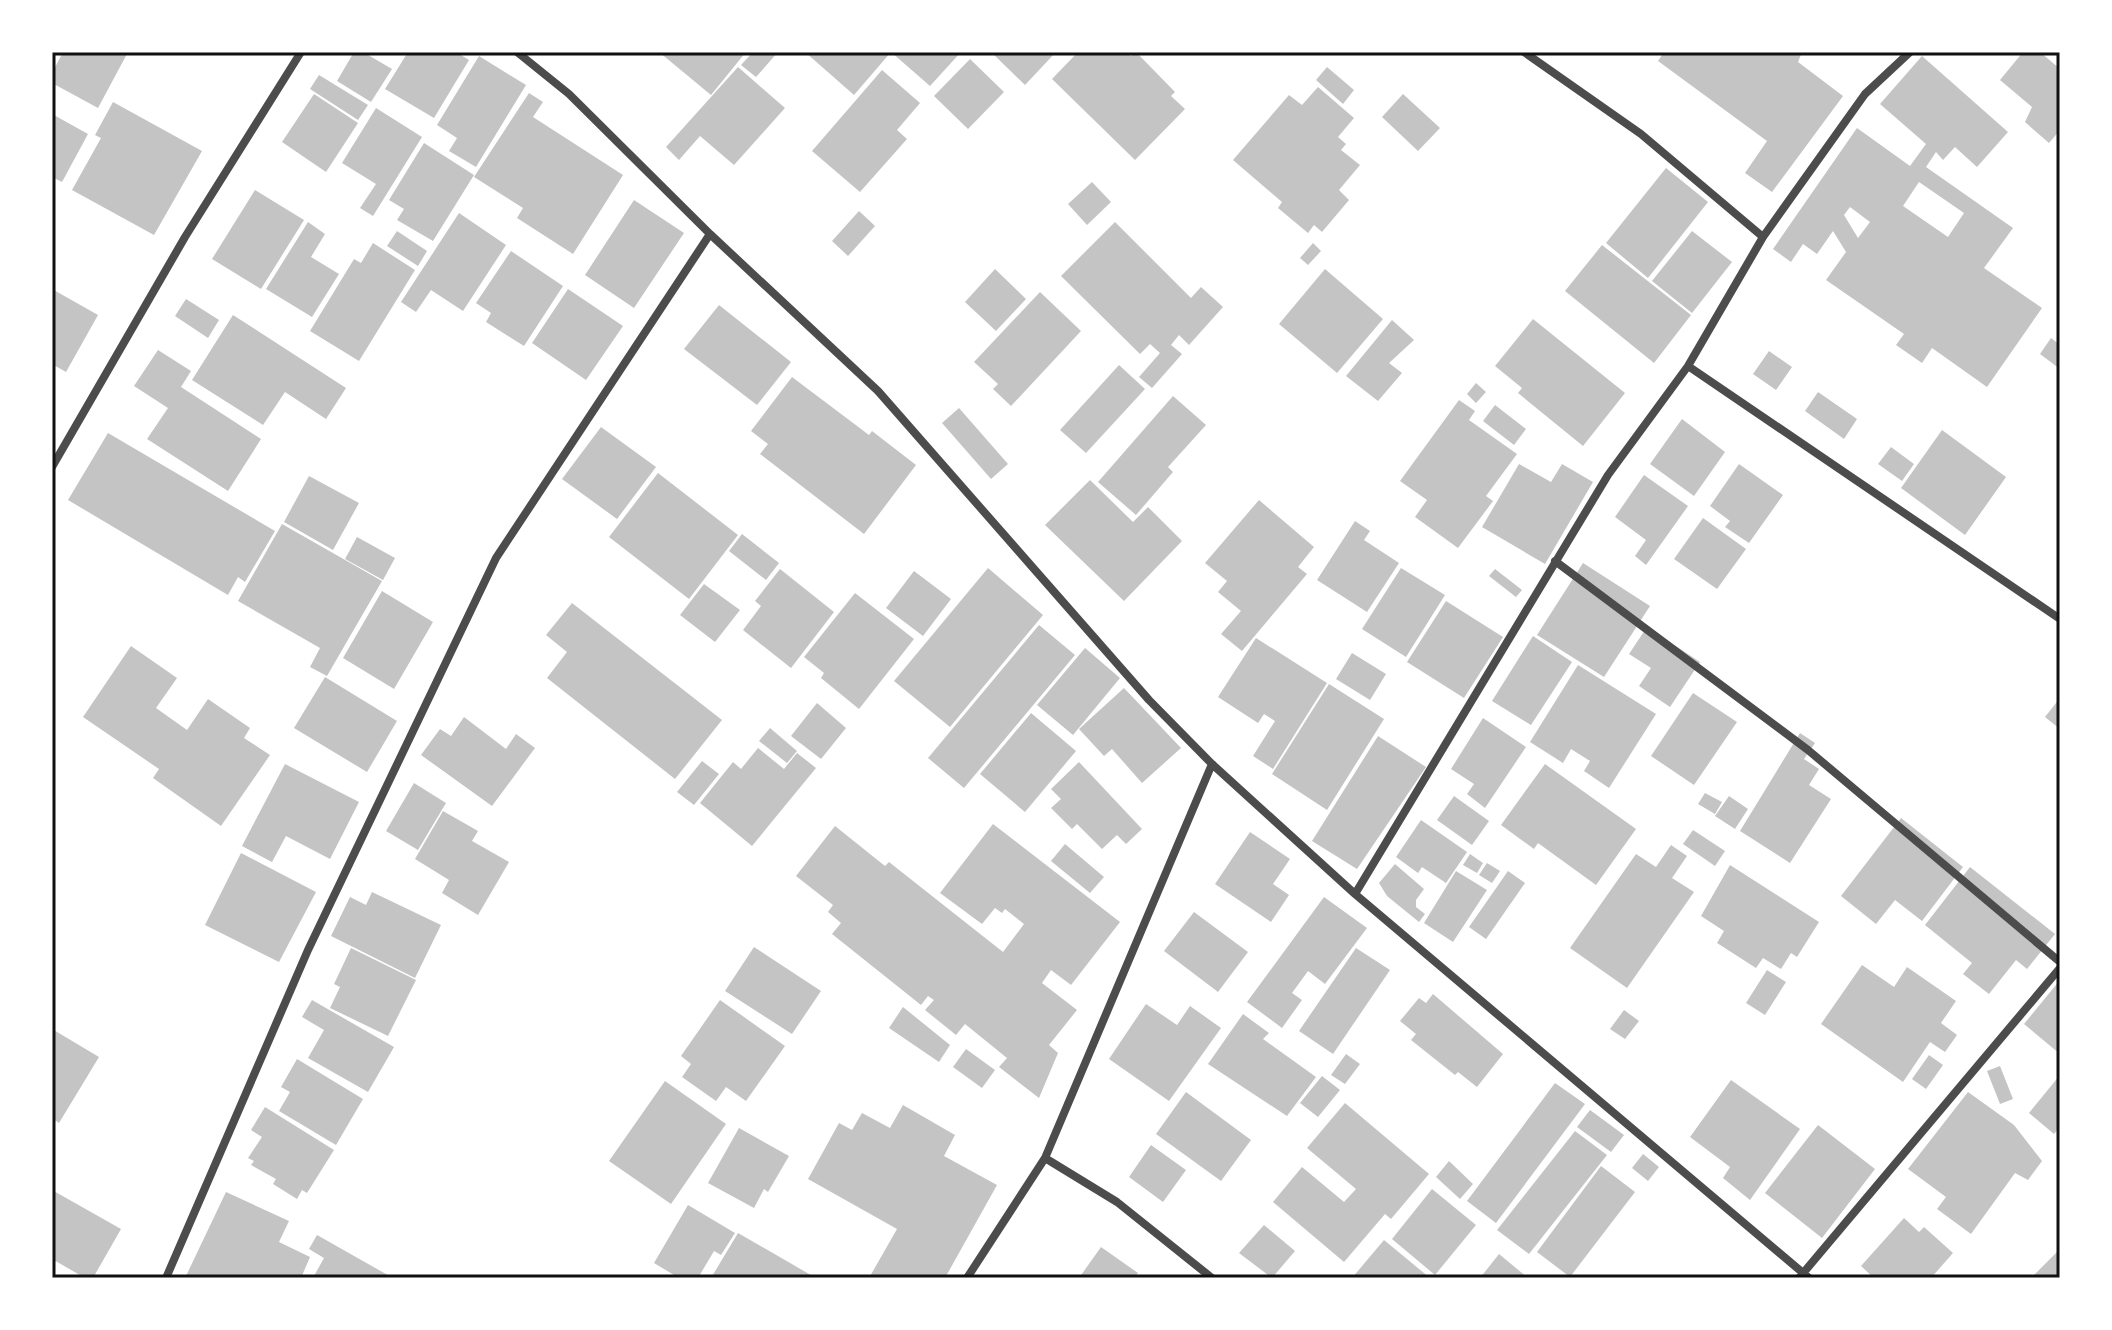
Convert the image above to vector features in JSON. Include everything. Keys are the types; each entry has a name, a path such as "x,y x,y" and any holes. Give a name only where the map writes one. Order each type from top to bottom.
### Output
{"street":[{"path":"52,467 185,237 301,52"},
{"path":"517,52 569,94 710,234 878,391 1149,700 1212,764 1355,894 1804,1276 2060,968"},
{"path":"1524,52 1641,134 1763,237"},
{"path":"1355,894 1608,475 1688,366 1763,237 1865,94 1910,52"},
{"path":"166,1278 308,950 496,558 710,234"},
{"path":"1688,366 2060,619"},
{"path":"1555,561 1808,750 2060,962"},
{"path":"967,1278 1045,1158 1212,764"},
{"path":"1045,1158 1117,1202 1212,1278"}],"building":[{"path":"63,52 128,52 98,108 52,83 52,73"},
{"path":"354,52 363,52 392,69 371,102 337,81"},
{"path":"408,52 456,52 469,60 434,118 385,89"},
{"path":"659,52 746,52 711,95"},
{"path":"753,52 778,52 756,77 741,65"},
{"path":"805,52 891,52 854,95"},
{"path":"891,52 961,52 930,86"},
{"path":"991,52 1056,52 1025,85"},
{"path":"1078,52 1127,52 1131,56 1136,52 1175,92 1171,96 1185,109 1135,160 1052,79"},
{"path":"1664,52 1802,52 1798,62 1843,96 1772,192 1745,173 1767,141 1658,61"},
{"path":"2023,52 2040,52 2060,69 2060,130 2049,143 2025,122 2032,107 2000,80"},
{"path":"479,56 526,85 476,167 449,151 457,138 437,125"},
{"path":"1922,56 2008,132 1977,167 1955,147 1943,160 1936,152 1926,167 2013,228 1984,268 2042,308 1987,387 1932,348 1922,363 1896,345 1904,334 1826,280 1846,252 1833,231 1817,254 1803,244 1791,262 1773,249 1857,128 1910,166 1926,144 1880,104","holes":["1919,182 1964,213 1948,237 1903,206","1850,207 1870,222 1858,238 1844,215"]},
{"path":"970,59 1004,92 968,129 934,96"},
{"path":"738,67 785,108 734,165 700,136 679,160 666,147"},
{"path":"1327,67 1354,90 1343,104 1316,80"},
{"path":"882,70 920,103 897,130 907,139 860,192 812,151"},
{"path":"319,75 368,105 358,120 310,89"},
{"path":"1318,87 1354,118 1338,137 1346,144 1341,150 1360,165 1339,190 1349,200 1322,232 1314,225 1308,233 1278,208 1282,202 1233,160 1289,95 1302,105"},
{"path":"529,93 543,102 533,117 623,175 573,254 517,218 523,208 474,177"},
{"path":"314,94 358,123 326,172 282,142"},
{"path":"1403,94 1440,128 1418,151 1382,117"},
{"path":"113,102 202,151 154,235 72,190 101,138 95,135"},
{"path":"376,108 422,137 373,216 360,208 376,184 342,163"},
{"path":"52,114 88,134 62,182 52,177"},
{"path":"424,143 474,175 433,241 397,220 404,209 389,200"},
{"path":"1666,168 1708,202 1648,278 1606,243"},
{"path":"1092,182 1111,202 1087,225 1068,204"},
{"path":"255,190 304,220 261,289 212,259"},
{"path":"634,200 684,233 634,308 585,275"},
{"path":"859,211 875,226 848,256 832,241"},
{"path":"459,213 506,245 463,311 431,290 416,312 401,302"},
{"path":"308,222 325,234 311,257 339,274 312,317 266,289"},
{"path":"1115,222 1191,298 1201,287 1223,307 1189,345 1179,335 1171,345 1182,354 1152,388 1139,377 1160,353 1150,344 1140,354 1061,276"},
{"path":"397,231 427,251 418,266 387,246"},
{"path":"1692,231 1732,262 1692,313 1652,281"},
{"path":"373,243 415,270 359,361 310,331 354,259 361,263"},
{"path":"1313,243 1321,251 1308,265 1300,258"},
{"path":"1602,245 1691,315 1654,363 1565,291"},
{"path":"511,251 563,286 524,346 486,322 491,313 476,303"},
{"path":"995,269 1026,299 996,331 965,302"},
{"path":"1325,269 1383,319 1337,373 1279,324"},
{"path":"52,289 98,315 66,372 52,364"},
{"path":"568,289 623,326 586,380 532,343"},
{"path":"1040,292 1081,331 1011,406 993,389 998,384 974,362"},
{"path":"186,299 219,320 208,338 175,316"},
{"path":"719,305 791,362 757,405 684,349"},
{"path":"233,315 346,388 326,419 285,392 263,425 192,380"},
{"path":"1533,319 1625,393 1583,446 1518,393 1522,388 1495,366"},
{"path":"1392,320 1414,340 1389,363 1402,373 1378,401 1346,376"},
{"path":"2051,338 2060,345 2060,369 2040,354"},
{"path":"158,350 191,371 181,387 261,439 228,491 147,439 168,408 134,386"},
{"path":"1769,351 1792,367 1776,390 1753,374"},
{"path":"1119,365 1145,389 1086,453 1060,430"},
{"path":"792,377 869,435 872,431 916,465 864,534 760,454 768,444 751,431"},
{"path":"1476,383 1486,392 1476,403 1467,394"},
{"path":"1818,392 1857,419 1844,439 1805,411"},
{"path":"1173,396 1206,425 1168,467 1173,472 1136,515 1098,482"},
{"path":"1459,400 1475,411 1469,420 1517,454 1486,496 1493,501 1458,548 1415,517 1427,500 1400,481"},
{"path":"1495,405 1526,429 1514,445 1483,421"},
{"path":"959,408 1008,464 991,479 942,423"},
{"path":"1682,419 1725,452 1694,496 1650,464"},
{"path":"601,427 656,467 617,519 562,479"},
{"path":"1942,430 2006,477 1965,535 1901,488"},
{"path":"108,433 275,531 245,582 238,577 228,595 68,500"},
{"path":"1891,447 1914,464 1902,481 1878,464"},
{"path":"1519,464 1551,482 1562,464 1593,482 1545,564 1482,527"},
{"path":"1739,464 1783,495 1749,543 1725,527 1730,521 1710,506"},
{"path":"658,473 738,535 689,599 609,537"},
{"path":"1644,475 1688,506 1646,565 1635,556 1646,540 1615,517"},
{"path":"309,476 359,503 333,550 284,522"},
{"path":"1090,480 1133,522 1148,507 1182,541 1124,601 1045,525"},
{"path":"1259,500 1314,547 1298,567 1307,574 1242,651 1221,634 1241,611 1218,592 1227,581 1205,563"},
{"path":"1703,518 1746,549 1717,589 1674,559"},
{"path":"1355,521 1370,531 1364,540 1399,563 1367,612 1317,580"},
{"path":"282,524 382,581 327,676 310,667 320,648 238,601"},
{"path":"742,534 779,563 766,580 729,551"},
{"path":"357,537 395,558 383,580 345,559"},
{"path":"1583,563 1650,606 1604,677 1537,635"},
{"path":"988,568 1043,615 950,727 894,681"},
{"path":"1401,568 1445,595 1406,657 1362,629"},
{"path":"780,569 834,612 791,668 743,630 761,606 755,601"},
{"path":"1495,569 1522,590 1516,597 1489,576"},
{"path":"914,571 951,599 923,636 886,608"},
{"path":"704,584 740,610 715,642 680,615"},
{"path":"382,591 433,622 394,689 343,658"},
{"path":"855,593 914,639 859,709 821,678 824,673 804,657"},
{"path":"1446,601 1503,637 1464,698 1407,662"},
{"path":"572,603 722,720 675,779 547,678 567,652 546,635"},
{"path":"1039,625 1075,655 964,788 928,758"},
{"path":"1647,627 1700,662 1670,707 1639,686 1651,668 1629,654"},
{"path":"1533,636 1572,662 1531,725 1492,701"},
{"path":"1256,638 1327,683 1273,769 1253,756 1275,721 1264,714 1258,723 1218,697"},
{"path":"131,646 177,678 156,708 187,730 208,699 250,728 244,738 270,755 221,826 153,778 159,769 83,717"},
{"path":"1085,648 1120,678 1073,735 1037,705"},
{"path":"1352,653 1386,674 1370,700 1336,679"},
{"path":"1578,665 1656,714 1609,788 1584,771 1590,761 1571,749 1563,763 1530,742"},
{"path":"325,677 397,721 367,772 294,728"},
{"path":"1329,684 1384,719 1327,810 1272,774"},
{"path":"1124,688 1181,748 1142,783 1112,749 1104,756 1079,729"},
{"path":"1693,693 1737,722 1694,785 1651,756"},
{"path":"2060,698 2060,729 2045,717"},
{"path":"817,703 846,728 821,759 791,736"},
{"path":"1031,713 1076,751 1025,812 980,774"},
{"path":"464,717 506,749 516,734 535,748 492,806 421,755 440,729 451,736"},
{"path":"1483,718 1526,747 1485,808 1467,794 1474,784 1451,769"},
{"path":"770,728 797,751 787,763 759,741"},
{"path":"1800,733 1815,743 1804,759 1819,769 1809,785 1831,799 1790,863 1740,831"},
{"path":"1378,736 1426,767 1357,869 1312,841"},
{"path":"758,748 784,769 797,753 816,768 752,846 700,803 733,762 741,769"},
{"path":"702,761 719,774 694,805 677,792"},
{"path":"1079,762 1142,829 1126,844 1117,835 1102,849 1077,824 1072,829 1051,808 1061,799 1051,789"},
{"path":"285,764 359,802 330,859 286,836 272,862 242,846"},
{"path":"1545,764 1636,829 1596,885 1538,843 1534,849 1501,825"},
{"path":"414,783 446,803 418,850 386,831"},
{"path":"1705,793 1722,802 1715,814 1698,804"},
{"path":"1454,796 1489,821 1472,845 1437,820"},
{"path":"1729,796 1748,809 1735,829 1715,816"},
{"path":"443,811 478,831 472,841 509,862 478,915 442,893 449,880 415,859"},
{"path":"1901,818 1963,867 1922,921 1895,900 1876,924 1841,896"},
{"path":"1421,820 1467,852 1446,883 1422,867 1418,873 1396,857"},
{"path":"993,824 1120,922 1071,985 1051,970 1042,983 1077,1010 1049,1045 1058,1053 1039,1098 999,1067 1007,1058 965,1024 956,1035 925,1010 934,1000 928,996 921,1005 832,934 841,923 828,912 833,905 796,876 835,826 885,866 889,862 1003,952 1024,924 1005,909 1002,913 995,908 982,924 940,893"},
{"path":"1693,830 1725,851 1715,866 1683,844"},
{"path":"1250,832 1290,859 1273,884 1289,895 1271,922 1215,884"},
{"path":"1065,844 1104,877 1090,893 1051,861"},
{"path":"1671,845 1687,856 1672,878 1694,892 1627,988 1570,948 1636,854 1656,867"},
{"path":"241,853 316,892 279,962 205,925"},
{"path":"1470,854 1483,863 1477,873 1463,865"},
{"path":"1487,863 1500,871 1492,883 1479,875"},
{"path":"1395,864 1424,889 1416,900 1416,907 1425,914 1419,922 1387,896 1379,883"},
{"path":"1730,865 1819,922 1797,957 1791,953 1781,969 1763,958 1756,968 1717,943 1724,931 1701,916"},
{"path":"1970,867 2055,934 2027,969 2016,960 1989,994 1963,974 1972,963 1925,925"},
{"path":"1456,871 1487,890 1453,942 1424,923"},
{"path":"1508,871 1525,883 1486,939 1469,927"},
{"path":"372,892 441,925 415,978 331,936 350,897 366,905"},
{"path":"1324,897 1367,928 1325,984 1308,971 1292,993 1302,1000 1282,1028 1247,1002"},
{"path":"1194,912 1248,952 1218,992 1164,951"},
{"path":"754,947 821,991 792,1034 725,991"},
{"path":"351,948 416,980 388,1036 330,1008 340,987 334,984"},
{"path":"1356,948 1390,970 1333,1054 1299,1031"},
{"path":"1862,965 1894,987 1907,967 1956,1001 1941,1023 1957,1035 1945,1052 1930,1042 1903,1082 1821,1024"},
{"path":"1767,970 1786,982 1765,1015 1746,1003"},
{"path":"2060,980 2060,1054 2024,1024"},
{"path":"1433,994 1503,1054 1477,1087 1458,1072 1455,1075 1411,1040 1416,1034 1400,1021 1419,998 1426,1003"},
{"path":"312,1000 394,1047 368,1092 308,1058 324,1030 302,1017"},
{"path":"720,1000 785,1046 746,1101 726,1087 716,1101 682,1077 691,1064 681,1056"},
{"path":"1146,1004 1177,1025 1190,1006 1221,1028 1169,1101 1109,1059"},
{"path":"903,1007 950,1045 939,1062 889,1028"},
{"path":"1624,1010 1639,1021 1625,1039 1610,1029"},
{"path":"1243,1014 1269,1033 1263,1039 1316,1077 1287,1116 1208,1064"},
{"path":"52,1029 99,1057 59,1123 52,1118"},
{"path":"966,1049 995,1070 982,1088 953,1067"},
{"path":"1346,1054 1360,1064 1345,1084 1331,1075"},
{"path":"1929,1055 1943,1065 1926,1089 1912,1079"},
{"path":"297,1059 363,1099 336,1145 279,1111 290,1092 281,1087"},
{"path":"2000,1066 2013,1099 2000,1104 1987,1071"},
{"path":"2060,1075 2060,1127 2054,1134 2029,1113"},
{"path":"1322,1076 1340,1090 1318,1117 1300,1103"},
{"path":"1731,1080 1800,1129 1750,1200 1723,1178 1730,1167 1690,1137"},
{"path":"665,1081 726,1124 671,1204 609,1161"},
{"path":"1555,1083 1585,1104 1496,1223 1467,1201"},
{"path":"1186,1092 1251,1140 1221,1181 1156,1134"},
{"path":"1968,1092 2014,1125 2042,1161 2028,1180 2015,1173 1971,1234 1937,1209 1946,1197 1908,1169"},
{"path":"1345,1103 1429,1174 1391,1219 1385,1214 1344,1262 1273,1202 1302,1167 1344,1202 1356,1189 1307,1148"},
{"path":"903,1105 955,1135 944,1156 997,1185 945,1278 869,1278 897,1229 808,1179 839,1123 852,1130 862,1113 890,1128"},
{"path":"265,1107 334,1150 307,1193 302,1190 297,1199 273,1184 276,1179 251,1165 254,1161 248,1158 262,1137 251,1130"},
{"path":"1590,1110 1624,1135 1611,1152 1577,1127"},
{"path":"1818,1125 1875,1169 1822,1238 1765,1193"},
{"path":"739,1128 789,1156 768,1192 764,1189 754,1208 708,1183"},
{"path":"1575,1131 1607,1155 1529,1254 1497,1230"},
{"path":"1151,1145 1186,1170 1163,1202 1129,1177"},
{"path":"1643,1154 1659,1167 1648,1181 1632,1168"},
{"path":"1449,1161 1473,1184 1460,1199 1436,1177"},
{"path":"1601,1166 1635,1192 1570,1277 1537,1252"},
{"path":"1432,1189 1476,1225 1435,1275 1392,1239"},
{"path":"52,1190 121,1229 93,1278 85,1278 52,1259"},
{"path":"226,1192 289,1221 279,1242 310,1257 301,1278 186,1276"},
{"path":"688,1205 735,1233 721,1255 714,1251 698,1278 679,1278 654,1263"},
{"path":"1904,1218 1919,1232 1924,1227 1953,1253 1931,1278 1874,1278 1861,1266"},
{"path":"1264,1225 1295,1251 1272,1278 1239,1253"},
{"path":"738,1233 816,1278 711,1278"},
{"path":"317,1235 393,1278 314,1276 324,1258 309,1249"},
{"path":"1384,1240 1430,1278 1352,1278"},
{"path":"1101,1247 1138,1273 1134,1278 1079,1278"},
{"path":"2060,1249 2060,1278 2031,1278"},
{"path":"1499,1254 1528,1278 1480,1278"}]}
